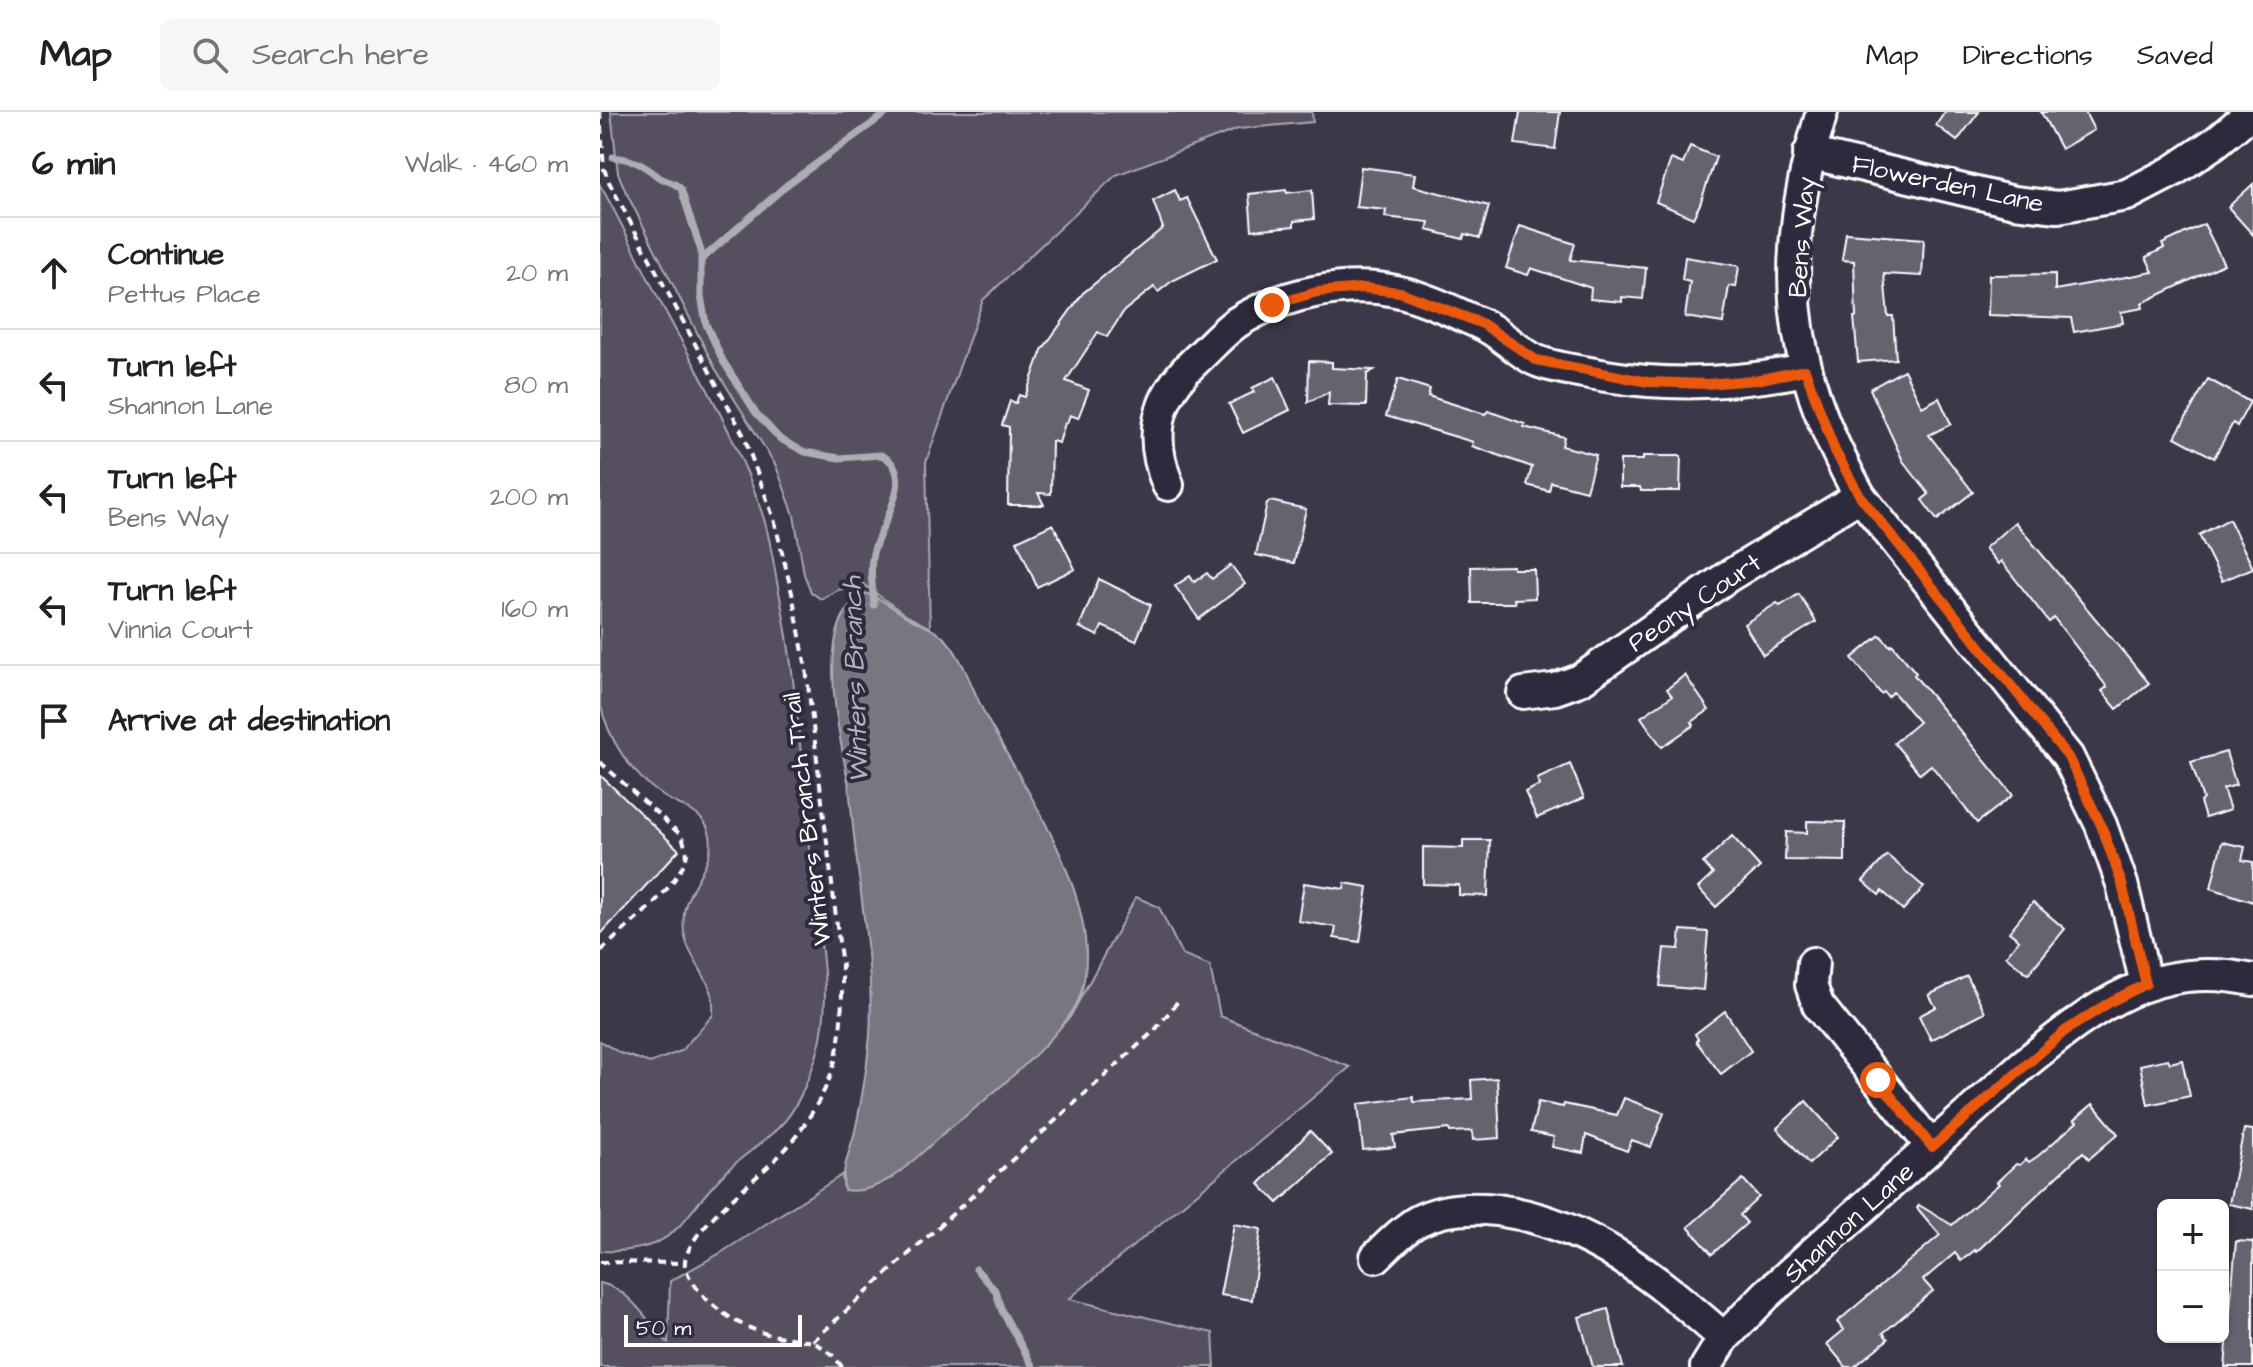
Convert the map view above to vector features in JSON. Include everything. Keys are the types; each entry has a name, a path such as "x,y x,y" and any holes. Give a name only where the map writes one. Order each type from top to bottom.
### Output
{"street":[{"name":"Bens Way","path":"1822,112 1809,153 1797,218 1793,278 1797,328 1805,370 1835,451 1860,496 2068,757 2101,825 2122,884 2146,984"},
{"name":"Flowerden Lane","path":"1809,153 2014,202 2058,207 2127,195 2173,171 2216,142 2252,112"},
{"path":"1168,485 1157,452 1159,417 1165,399 1183,372 1235,324 1272,305 1317,292 1363,288 1400,292 1483,324 1536,360 1602,375 1648,382 1706,384 1756,380 1805,370"},
{"name":"Peony Court","path":"1523,693 1555,689 1580,680 1727,577 1860,496"},
{"path":"1813,963 1811,985 1818,1005 1932,1147"},
{"name":"Shannon Lane","path":"1706,1367 1724,1338 1767,1294 2065,1031 2110,1002 2146,984 2194,973 2225,974 2253,980"},
{"path":"1376,1257 1403,1230 1446,1210 1481,1208 1518,1213 1562,1225 1626,1260 1675,1295 1724,1338"}],"path":[{"name":"Winters Branch Trail","path":"600,112 606,175 743,434 774,519 806,668 842,967 842,1012 836,1055 828,1082 790,1144 709,1222 690,1248 684,1263"},
{"path":"600,178 606,175"},
{"path":"600,762 682,836 687,854 678,874 659,896 600,952"},
{"path":"813,1341 1155,1030 1179,1000"},
{"path":"600,1262 684,1263 688,1276 700,1293 730,1317 767,1334 813,1341 842,1367"}],"shaded area":[{"path":"611,112 1312,112 1313,122 1238,129 1116,175 983,300 926,462 930,628 907,616 863,584 838,590 821,599 811,592 804,574 794,515 776,466 715,368 625,190 618,173"},
{"path":"600,185 730,434 765,524 784,617 794,689 825,995 820,1044 812,1069 796,1105 783,1123 727,1171 676,1230 647,1246 600,1251 600,1041 620,1053 650,1063 681,1051 713,1015 713,997 688,946 684,926 686,902 710,849 707,827 694,813 651,787 631,767 615,743 600,702"},
{"path":"1136,897 1159,907 1182,955 1210,966 1220,1016 1350,1067 1069,1299 1213,1333 1215,1367 600,1367 600,1283 611,1286 630,1299 668,1343 670,1281 719,1254 842,1175 844,1190 892,1178 1070,1017"}],"water":[{"path":"865,593 939,634 955,651 1060,854 1084,927 1086,962 1080,996 1072,1012 1041,1049 899,1172 872,1187 844,1190 846,1160 858,1119 866,1071 871,1010 849,787 836,712 834,654 838,629 848,608"}],"building":[{"path":"1520,112 1560,112 1555,149 1515,144"},
{"path":"1945,112 1979,112 1957,141 1936,125"},
{"path":"2041,112 2085,112 2094,130 2061,149"},
{"path":"1690,146 1716,157 1693,218 1656,202 1671,159 1683,164"},
{"path":"1361,167 1415,174 1413,186 1489,206 1480,238 1465,234 1463,239 1427,230 1429,222 1385,217 1386,210 1356,207"},
{"path":"2253,184 2253,235 2228,207"},
{"path":"1175,190 1180,201 1187,198 1217,259 1172,281 1158,292 1154,287 1124,311 1107,337 1098,332 1066,381 1089,390 1078,418 1070,415 1059,443 1052,441 1051,494 1038,493 1044,505 1008,505 1009,427 1002,425 1010,401 1016,403 1019,395 1025,397 1042,350 1083,293 1163,228 1153,201"},
{"path":"1286,190 1287,193 1312,190 1314,219 1294,221 1294,226 1252,230 1249,194"},
{"path":"2204,224 2224,264 2142,303 2143,308 2121,312 2123,323 2074,332 2071,318 1988,315 1989,275 2055,274 2055,290 2153,272 2146,257 2164,248 2162,244"},
{"path":"1520,226 1575,244 1570,260 1646,268 1643,299 1622,297 1622,302 1590,299 1591,288 1531,268 1528,275 1506,268"},
{"path":"1846,233 1924,239 1922,276 1884,274 1888,316 1893,316 1896,359 1858,362 1854,261 1842,260"},
{"path":"1685,257 1739,266 1736,287 1729,286 1723,323 1685,317 1690,282 1682,280"},
{"path":"1309,361 1332,362 1332,368 1374,370 1367,374 1366,406 1328,405 1329,392 1308,402"},
{"path":"1904,370 1922,407 1939,398 1951,424 1929,435 1973,492 1937,520 1922,500 1929,494 1903,461 1870,389"},
{"path":"1275,377 1290,410 1243,433 1229,404"},
{"path":"1398,379 1430,389 1428,396 1485,414 1488,411 1525,424 1524,427 1564,437 1562,446 1596,455 1586,491 1551,482 1549,491 1527,485 1532,467 1472,446 1473,442 1386,416"},
{"path":"2208,379 2250,402 2237,426 2233,423 2214,458 2175,437"},
{"path":"1643,456 1681,456 1680,491 1641,491 1640,487 1620,487 1620,460 1643,460"},
{"path":"1270,501 1306,509 1294,563 1256,555 1267,503"},
{"path":"2229,519 2253,568 2222,581 2199,535"},
{"path":"2015,522 2149,683 2117,709 2102,691 2107,687 2054,618 2049,622 2001,561 1998,564 1985,548"},
{"path":"1053,524 1075,569 1037,587 1017,541"},
{"path":"1231,565 1245,584 1199,619 1175,586 1190,576 1194,582 1207,573 1212,579"},
{"path":"1513,566 1513,569 1534,569 1535,598 1514,599 1515,603 1472,603 1471,567"},
{"path":"1099,579 1151,605 1136,641 1102,626 1098,636 1079,627"},
{"path":"1799,594 1816,622 1763,655 1744,624 1777,603 1780,606"},
{"path":"1880,635 1890,646 1892,644 2013,795 1977,823 1931,765 1920,774 1894,743 1919,722 1893,692 1888,697 1884,692 1881,694 1852,658"},
{"path":"1685,675 1709,710 1692,722 1694,725 1662,747 1641,717 1672,696 1667,689"},
{"path":"2226,752 2236,785 2223,789 2230,810 2205,818 2200,802 2203,799 2191,762"},
{"path":"1570,764 1584,798 1537,818 1525,792 1540,785 1537,779"},
{"path":"600,775 679,850 600,935"},
{"path":"1807,821 1845,822 1845,861 1785,860 1786,832 1807,833"},
{"path":"1732,836 1760,867 1716,907 1698,888 1713,874 1703,863"},
{"path":"1463,840 1490,840 1488,896 1459,895 1459,885 1423,884 1423,847 1463,848"},
{"path":"2222,842 2245,847 2242,860 2253,862 2253,902 2211,888"},
{"path":"1887,855 1924,887 1903,910 1882,891 1879,895 1863,881"},
{"path":"1304,883 1344,889 1345,883 1368,887 1360,942 1334,938 1336,927 1298,921"},
{"path":"2033,902 2065,929 2028,974 2006,956 2019,940 2009,932"},
{"path":"1681,930 1708,932 1703,990 1660,986 1664,948 1679,949"},
{"path":"1967,976 1985,1012 1931,1040 1919,1016 1936,1007 1929,995"},
{"path":"1725,1011 1751,1051 1721,1074 1696,1041 1695,1034"},
{"path":"2168,1059 2170,1063 2182,1060 2190,1096 2148,1105 2140,1065"},
{"path":"1497,1078 1500,1138 1473,1140 1472,1131 1450,1132 1449,1129 1393,1135 1395,1147 1363,1150 1358,1104 1413,1097 1414,1102 1472,1099 1471,1080"},
{"path":"1624,1098 1664,1113 1651,1147 1632,1140 1627,1151 1586,1135 1583,1153 1552,1147 1554,1137 1531,1132 1538,1102 1617,1115"},
{"path":"1806,1101 1838,1137 1809,1164 1777,1128"},
{"path":"2093,1104 2118,1134 2089,1159 2083,1152 1976,1252 1961,1261 1955,1253 1923,1280 1933,1291 1883,1333 1888,1339 1854,1367 1846,1367 1827,1344 1844,1330 1837,1322 1940,1235 1917,1208 1919,1205 1952,1225 1999,1184 1997,1182 2016,1164 2020,1165 2026,1159 2029,1162 2038,1156"},
{"path":"2244,1129 2253,1130 2253,1209 2229,1204"},
{"path":"1310,1131 1332,1154 1278,1203 1259,1184"},
{"path":"1743,1179 1759,1197 1740,1215 1747,1223 1712,1254 1688,1227"},
{"path":"1234,1224 1261,1229 1252,1300 1220,1295"},
{"path":"2236,1241 2253,1242 2253,1367 2225,1367"},
{"path":"1608,1309 1623,1367 1593,1367 1579,1317"}],"waterway":[{"path":"702,259 788,184 888,112"},
{"name":"Winters Branch","path":"613,157 637,163 681,189 701,251 701,296 706,324 723,361 756,413 780,439 805,452 839,458 881,455 892,463 897,474 897,487 873,553 874,605"},
{"name":"Winters Branch","path":"976,1269 995,1290 1002,1311 1033,1367"}],"route":[{"path":"1272,305 1317,292 1363,288 1400,292 1483,324 1536,360 1648,382 1706,384 1756,380 1805,370 1835,451 1860,496 2068,757 2101,825 2122,884 2136,932 2146,984 2110,1002 2065,1031 1932,1147 1878,1080"}]}
